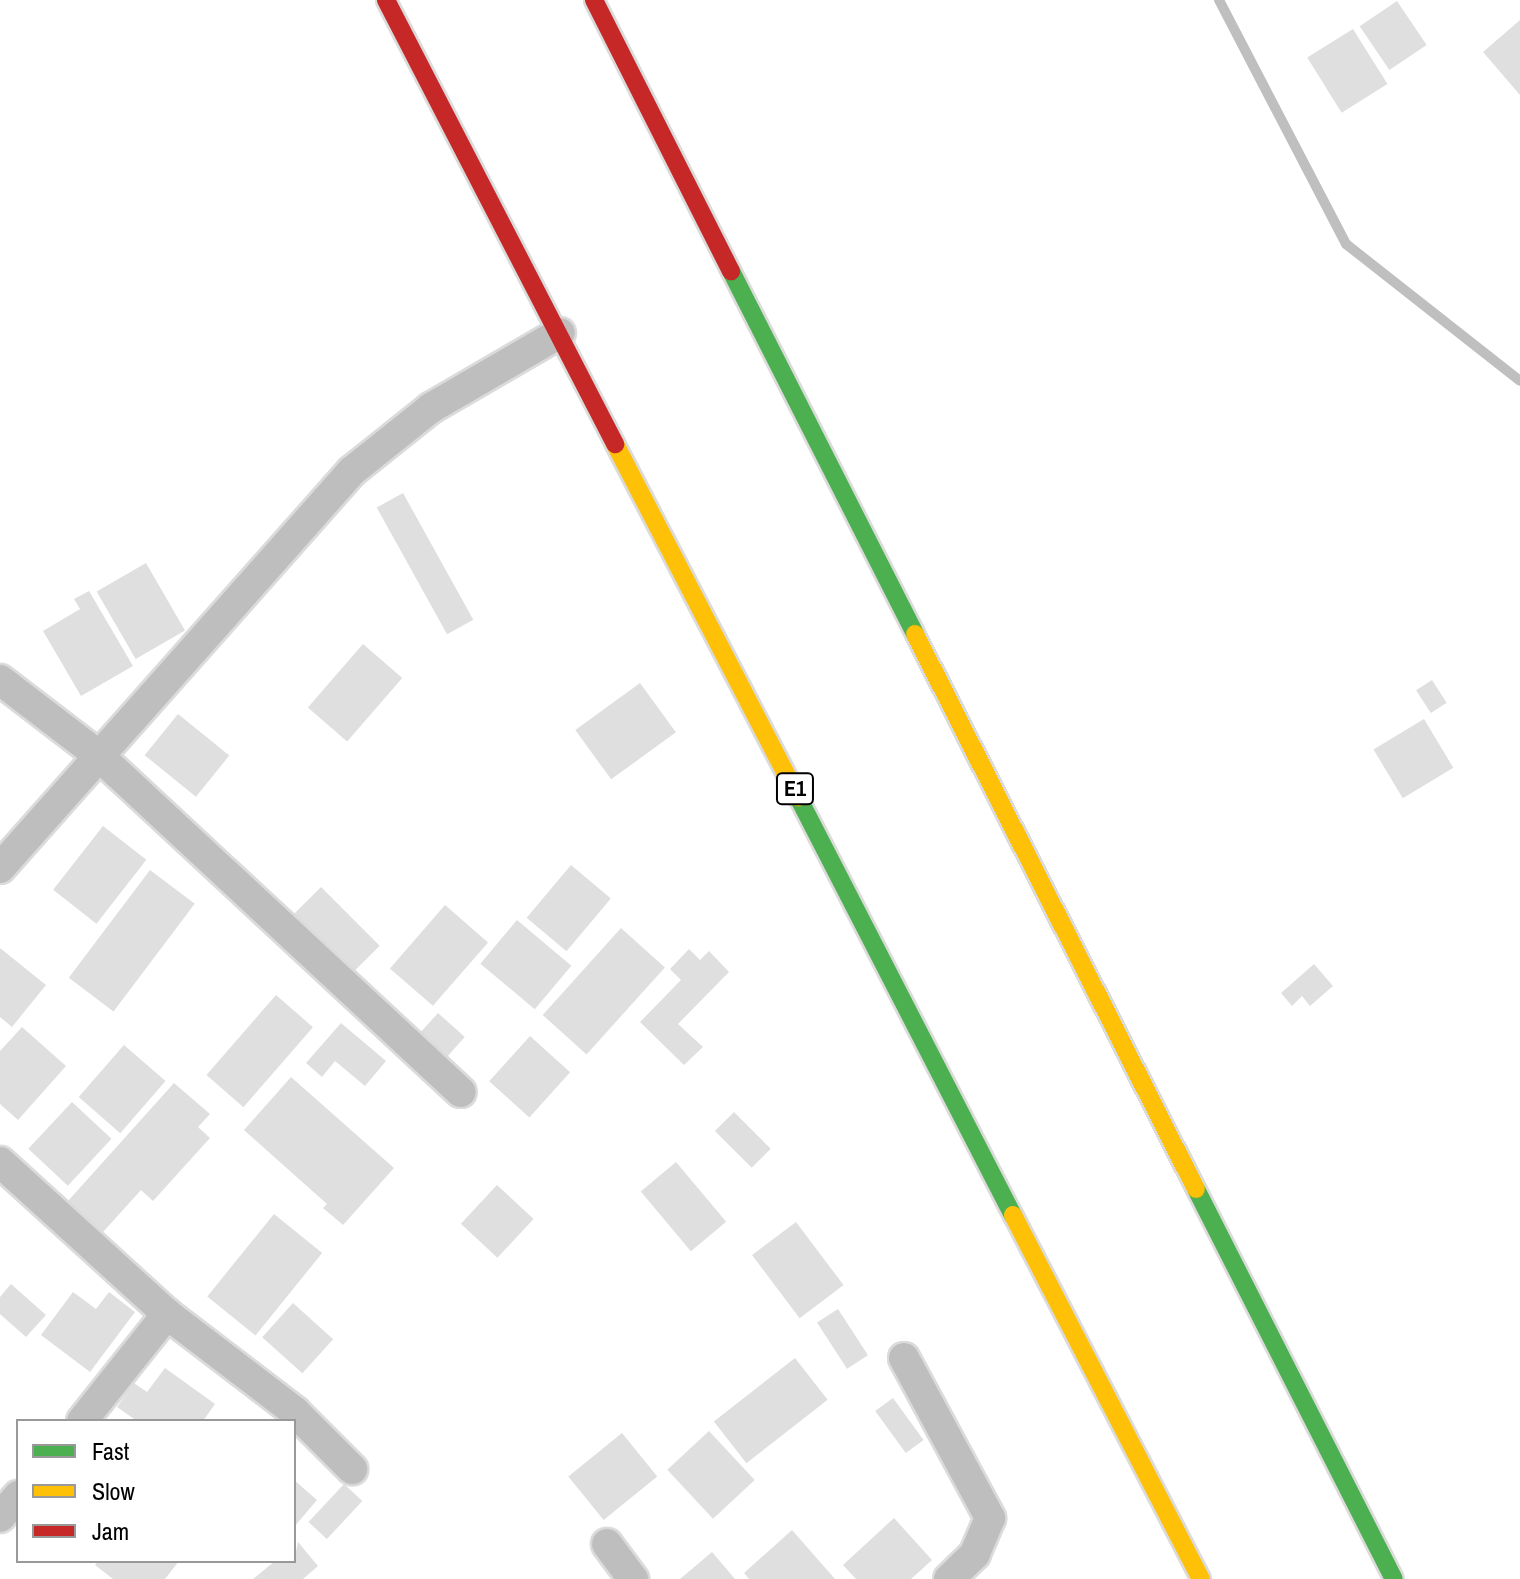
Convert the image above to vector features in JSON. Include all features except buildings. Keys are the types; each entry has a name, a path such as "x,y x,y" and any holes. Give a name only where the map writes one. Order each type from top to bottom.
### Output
{"highway":[{"name":"E1","path":"386,0 1201,1579"},
{"path":"594,0 1394,1579"}],"street":[{"path":"0,868 352,471 431,408 560,333"},
{"path":"0,680 98,755 461,1092"},
{"path":"0,1162 167,1314 295,1412 352,1469"},
{"path":"84,1419 167,1314"},
{"path":"904,1358 990,1518 975,1554 949,1579"},
{"path":"0,1517 16,1498"},
{"path":"607,1544 633,1579"}],"waterway":[{"path":"1219,0 1346,244 1520,381"}],"traffic: fast":[{"path":"731,271 915,634"},
{"path":"798,797 1013,1215"},
{"path":"1196,1189 1394,1579"}],"traffic: slow":[{"path":"615,444 798,797"},
{"path":"915,634 1196,1189"},
{"path":"1013,1215 1201,1579"}],"traffic: jam":[{"path":"386,0 615,444"},
{"path":"594,0 731,271"}]}
